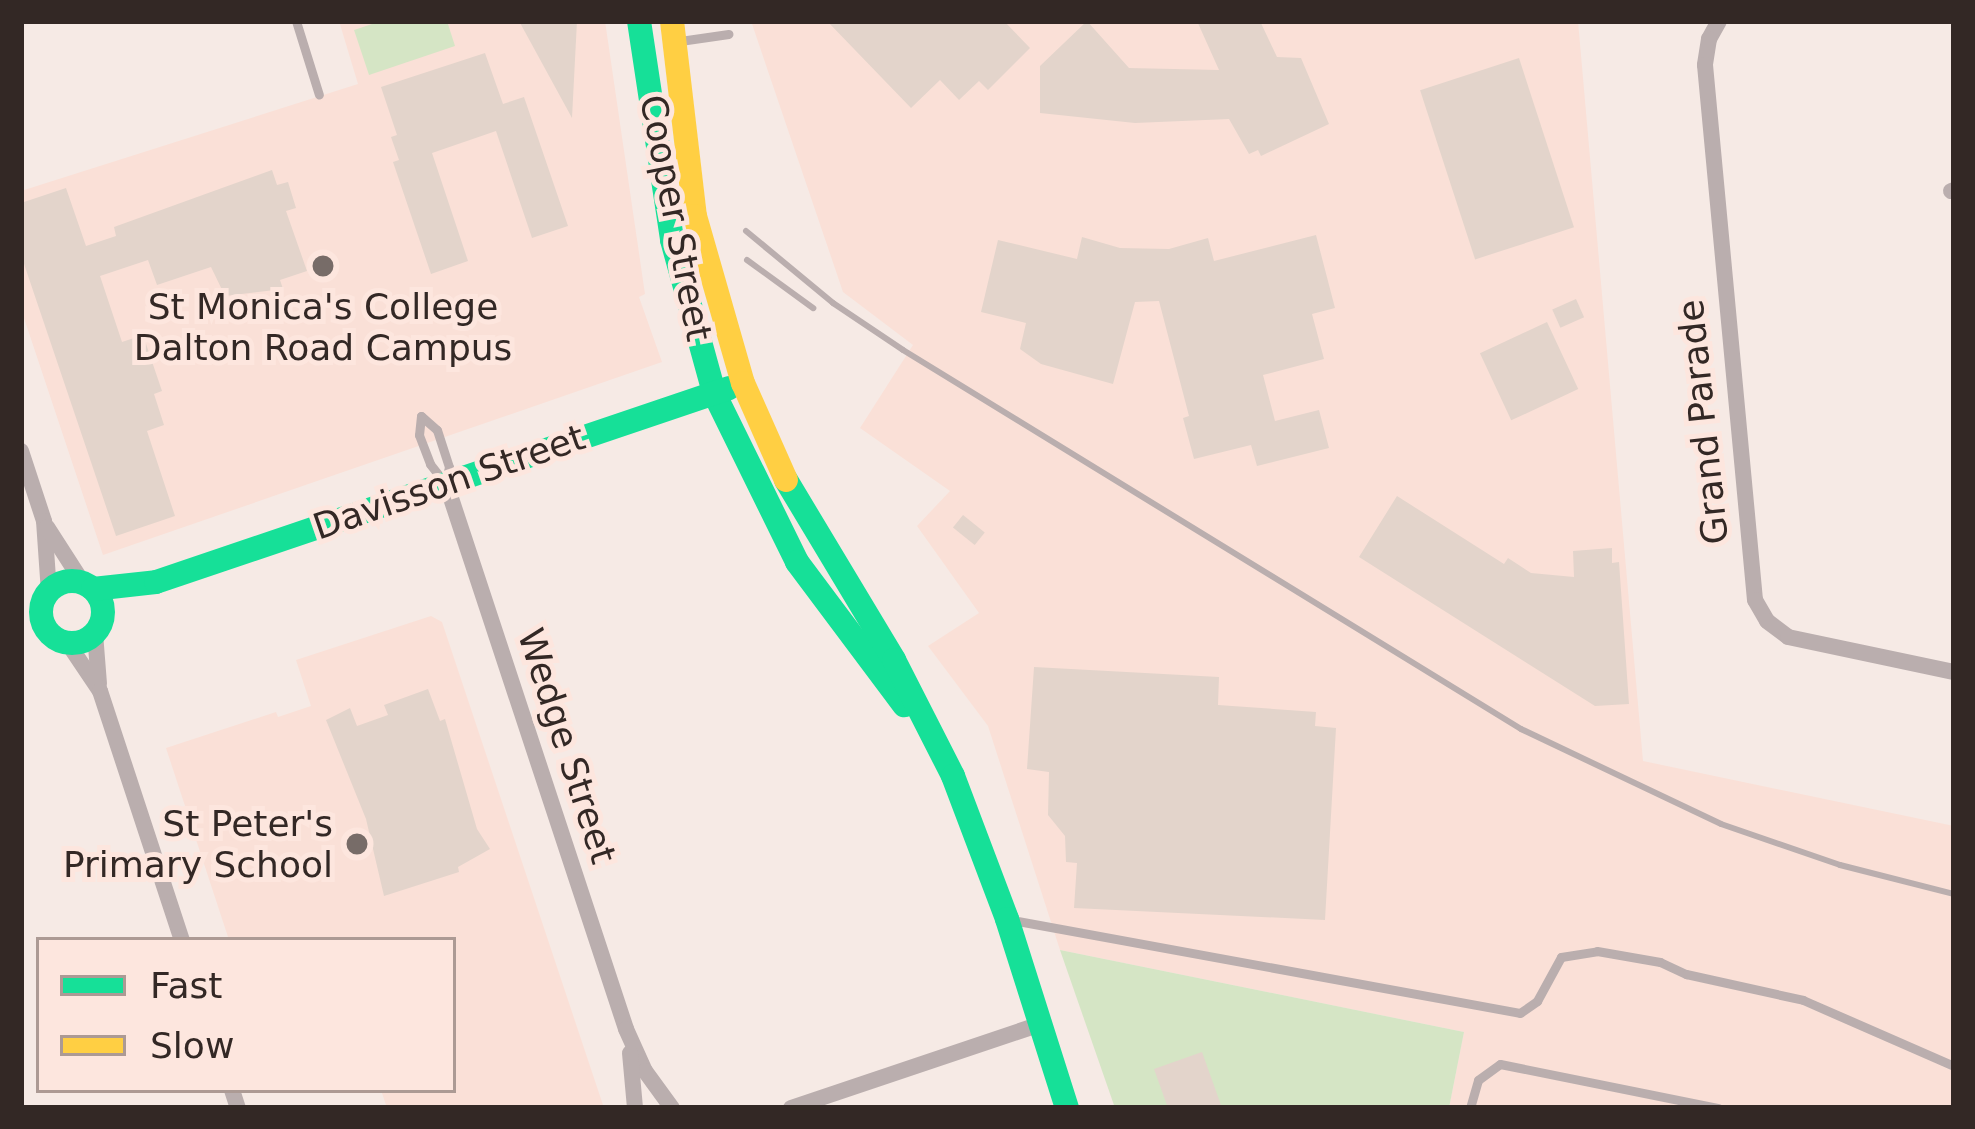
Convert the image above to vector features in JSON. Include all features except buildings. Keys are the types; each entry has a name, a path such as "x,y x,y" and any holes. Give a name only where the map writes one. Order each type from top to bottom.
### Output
{"main road":[{"name":"Cooper Street","path":"639,21 672,239 714,393 750,475 797,562 953,776"},
{"name":"Cooper Street","path":"673,32 695,216 743,383 791,490 894,660 953,776 1007,919 1069,1108"},
{"name":"Davisson Street","path":"156,583 99,626 46,619 64,582 88,586 156,583 743,383"},
{"path":"88,586 99,626"},
{"path":"21,635 46,619"}],"street":[{"name":"Grand Parade","path":"1719,21 1709,39 1705,65 1755,600 1767,621 1788,637 1954,672"},
{"path":"21,451 44,521 88,586"},
{"name":"Wedge Street","path":"446,483 626,1029 652,1082 672,1108"},
{"path":"44,521 46,619 100,691"},
{"path":"99,626 100,691 181,937"},
{"path":"790,1108 1041,1024"},
{"name":"Wedge Street","path":"626,1029 635,1108"}],"lane":[{"path":"296,21 319,95"},
{"path":"673,32 728,34"},
{"path":"421,416 437,430 448,466 446,483 432,470 419,435 421,416"},
{"path":"1007,919 1520,1013 1537,1001 1561,956 1597,951 1660,962 1686,974 1803,1000 1954,1066"},
{"path":"1470,1108 1478,1080 1500,1064 1719,1108"}],"shaded area":[{"name":"St Monica's College Dalton Road Campus","path":"339,21 605,21 645,294 639,297 662,362 103,555 21,309 21,191 358,84"},
{"path":"751,21 1578,21 1643,761 1954,826 1954,1108 1449,1108 1464,1032 1060,950 988,726 928,646 979,613 917,526 950,491 860,428 913,345 843,292"},
{"name":"St Peter's Primary School","path":"431,616 442,622 604,1108 387,1108 382,1093 456,1093 456,937 228,937 166,748 276,712 278,717 311,706 296,660"}],"green space":[{"path":"381,21 447,21 455,46 369,75 354,30"},
{"path":"1060,950 1464,1032 1449,1108 1115,1108"}],"railway":[{"path":"746,231 833,303 903,350 1521,729 1721,824 1840,865 1954,894"},
{"path":"747,260 813,308"}],"traffic: fast":[{"path":"639,21 672,240 714,393 797,562 904,705"},
{"path":"93,589 156,582 729,388"},
{"path":"786,480 894,660 953,776 1007,919 1067,1108"},
{"path":"72,581 94,590 103,612 94,634 72,643 50,634 41,612 50,590 72,581"}],"traffic: slow":[{"path":"672,21 695,216 743,383 786,480"}],"place":[{"name":"St Monica's College Dalton Road Campus","path":"323,266"},
{"name":"St Peter's Primary School","path":"357,844"}]}
